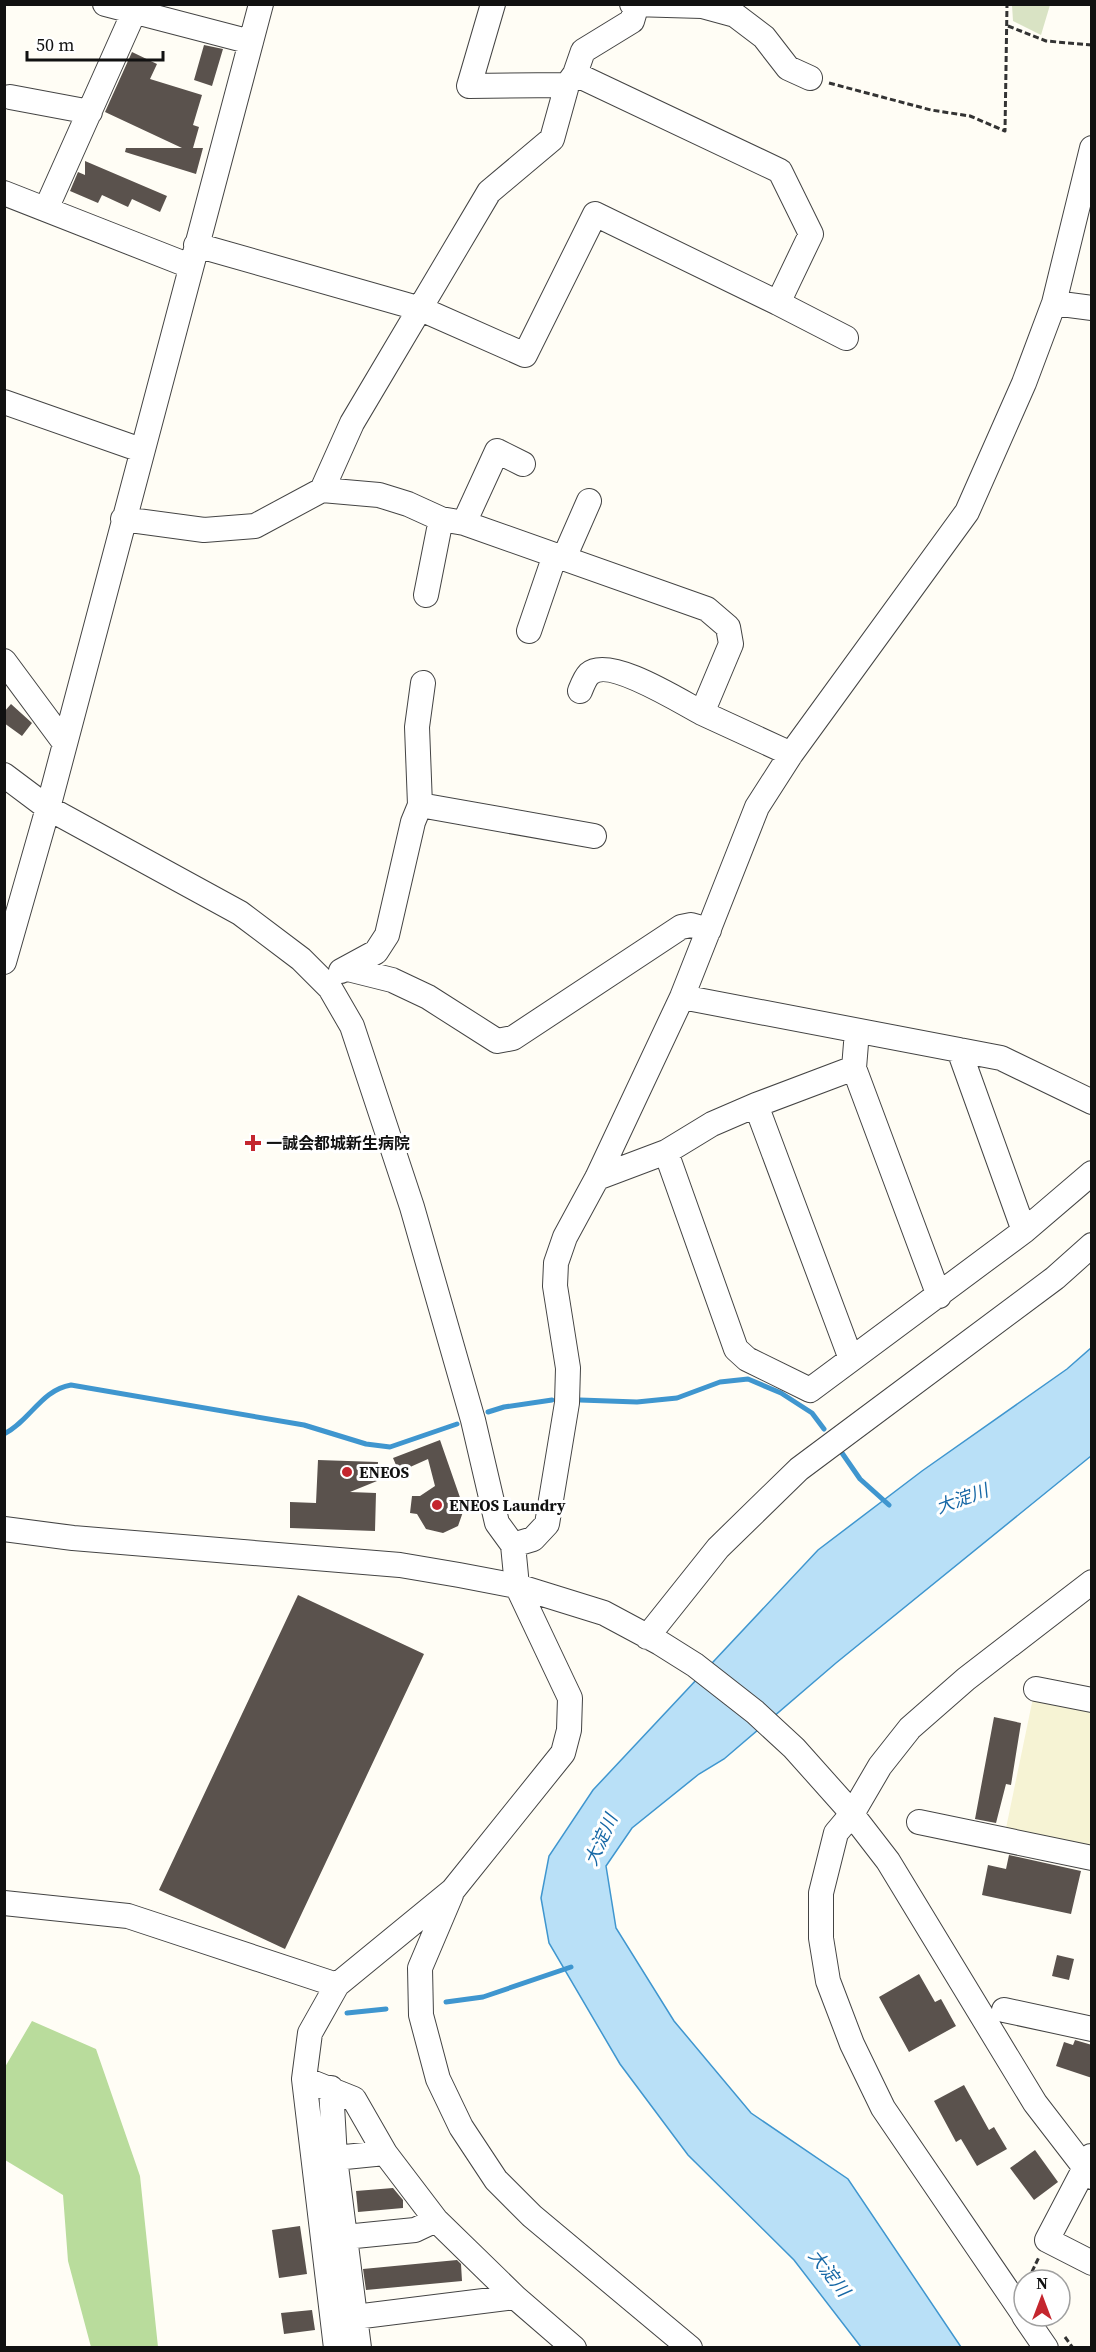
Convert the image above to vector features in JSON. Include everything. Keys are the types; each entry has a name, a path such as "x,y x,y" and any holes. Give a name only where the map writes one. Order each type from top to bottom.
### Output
{"street":[{"path":"105,4 251,42"},
{"path":"5,960 48,808 261,4"},
{"path":"493,4 469,86 571,79 780,171 811,234 778,303"},
{"path":"322,490 352,423 489,192 552,139 571,79 583,51 632,21 635,5 702,6 736,10 764,37 788,68 810,78"},
{"path":"46,209 134,12"},
{"path":"10,97 90,112"},
{"path":"513,1545 533,1539 547,1524 567,1403 568,1368 555,1286 556,1263 565,1237 597,1178 682,997 757,807 790,754 967,512 1024,382 1054,303 1092,148"},
{"path":"4,193 46,209 193,256 421,309 525,355 595,214 846,338"},
{"path":"1054,303 1092,308"},
{"path":"4,402 141,450"},
{"path":"426,595 452,521 497,451 523,464"},
{"path":"123,519 204,530 255,526 322,490 379,495 408,504 707,609 728,627 731,644 702,713"},
{"path":"529,631 560,557 589,501"},
{"path":"4,661 64,742"},
{"path":"580,691 590,674 602,669 622,672 790,754"},
{"path":"318,976 348,969 376,952 387,935 413,822 420,805 417,727 423,683"},
{"path":"4,776 48,808 240,913 301,959 330,988 352,1026 418,1229 473,1420 497,1523 513,1545 517,1586 570,1698 569,1730 563,1753 453,1890 337,1985 310,2033 304,2079 336,2348"},
{"path":"420,805 594,836"},
{"path":"348,969 392,980 428,997 497,1041 513,1038 681,927 692,925 709,930"},
{"path":"682,997 1001,1058 1092,1102"},
{"path":"857,1031 854,1068 939,1296"},
{"path":"959,1050 1024,1231"},
{"path":"597,1178 666,1152 712,1124 756,1105 854,1068"},
{"path":"756,1105 851,1359"},
{"path":"666,1152 736,1349 747,1359 810,1390 1024,1231 1092,1173"},
{"path":"654,1640 718,1548 799,1469 1055,1278 1092,1245"},
{"path":"4,1529 73,1538 400,1565 517,1586 604,1613 695,1665 755,1712 794,1748 848,1809 888,1861 1035,2103 1089,2167 1047,2240 1092,2263"},
{"path":"1012,2298 883,2108 852,2044 828,1981 821,1938 821,1893 836,1833 848,1809 910,1728 966,1679 1092,1582"},
{"path":"1036,1689 1092,1701"},
{"path":"919,1822 1092,1858"},
{"path":"453,1890 420,1968 421,2015 438,2079 461,2127 496,2180 532,2216 690,2348"},
{"path":"4,1903 128,1916 337,1985"},
{"path":"1005,2010 1092,2029"},
{"path":"304,2079 354,2099 385,2153 436,2220 515,2297 574,2348"},
{"path":"331,2088 336,2158 359,2348"},
{"path":"336,2158 385,2153"},
{"path":"345,2237 415,2230 436,2220"},
{"path":"355,2317 515,2297"},
{"path":"1032,2328 1046,2348"}],"path":[{"path":"810,78 930,110 970,116 1005,131 1007,4"},
{"path":"1008,26 1046,41 1092,45"}],"shaded area":[{"path":"1034,1693 1091,1705 1091,1851 1005,1833"}],"green space":[{"path":"1012,5 1050,5 1041,35 1013,21"},
{"path":"32,2021 96,2049 140,2176 158,2347 91,2347 68,2261 63,2195 5,2160 5,2067"}],"water":[{"name":"大淀川","path":"1091,1348 1091,1456 836,1663 724,1759 699,1774 632,1828 606,1866 616,1928 674,2021 751,2113 848,2179 961,2347 861,2347 794,2260 688,2155 620,2064 549,1943 541,1898 549,1856 593,1790 818,1550 922,1471 1067,1369"}],"building":[{"path":"204,45 223,49 212,86 194,80"},
{"path":"132,52 157,64 150,79 202,95 193,125 199,127 193,148 203,148 196,174 125,152 126,148 182,148 105,112"},
{"path":"85,161 167,196 160,212 132,199 128,207 102,195 98,203 70,191 78,172 85,175"},
{"path":"11,704 32,723 22,736 4,723 4,712"},
{"name":"ENEOS Laundry","path":"440,1440 464,1509 458,1526 443,1533 426,1529 417,1514 410,1513 412,1496 420,1496 435,1486 428,1459 399,1472 393,1458"},
{"path":"318,1460 378,1462 377,1481 350,1492 376,1493 375,1531 290,1528 290,1502 316,1503"},
{"path":"298,1595 424,1654 285,1949 159,1890"},
{"path":"994,1717 1021,1723 1011,1785 1006,1784 996,1823 975,1819"},
{"path":"1009,1855 1081,1871 1071,1914 982,1895 988,1865 1006,1869"},
{"path":"1057,1955 1074,1959 1069,1980 1052,1976"},
{"path":"919,1974 935,2002 941,1999 956,2026 909,2052 879,1997"},
{"path":"1075,2040 1092,2045 1092,2078 1056,2066 1064,2042 1073,2045"},
{"path":"964,2085 989,2130 994,2127 1007,2149 977,2166 961,2139 956,2142 934,2101"},
{"path":"1035,2150 1058,2182 1034,2200 1010,2168"},
{"path":"393,2188 403,2200 403,2208 358,2212 356,2191"},
{"path":"300,2226 307,2274 279,2278 272,2230"},
{"path":"457,2260 461,2264 462,2281 366,2290 363,2269"},
{"path":"312,2310 315,2330 284,2334 281,2313"}],"waterway":[{"path":"580,1400 637,1402 677,1398 720,1382 748,1379 781,1393 812,1413 824,1429"},
{"path":"4,1434 21,1422 43,1399 71,1385 304,1425 366,1444 390,1447 457,1424"},
{"path":"488,1412 504,1407 552,1400"},
{"path":"842,1453 860,1479 889,1505"},
{"path":"446,2002 483,1997 571,1967"},
{"path":"347,2013 386,2009"}],"place":[{"name":"一誠会都城新生病院","path":"253,1143"},
{"name":"ENEOS","path":"347,1472"},
{"name":"ENEOS Laundry","path":"437,1505"}]}
